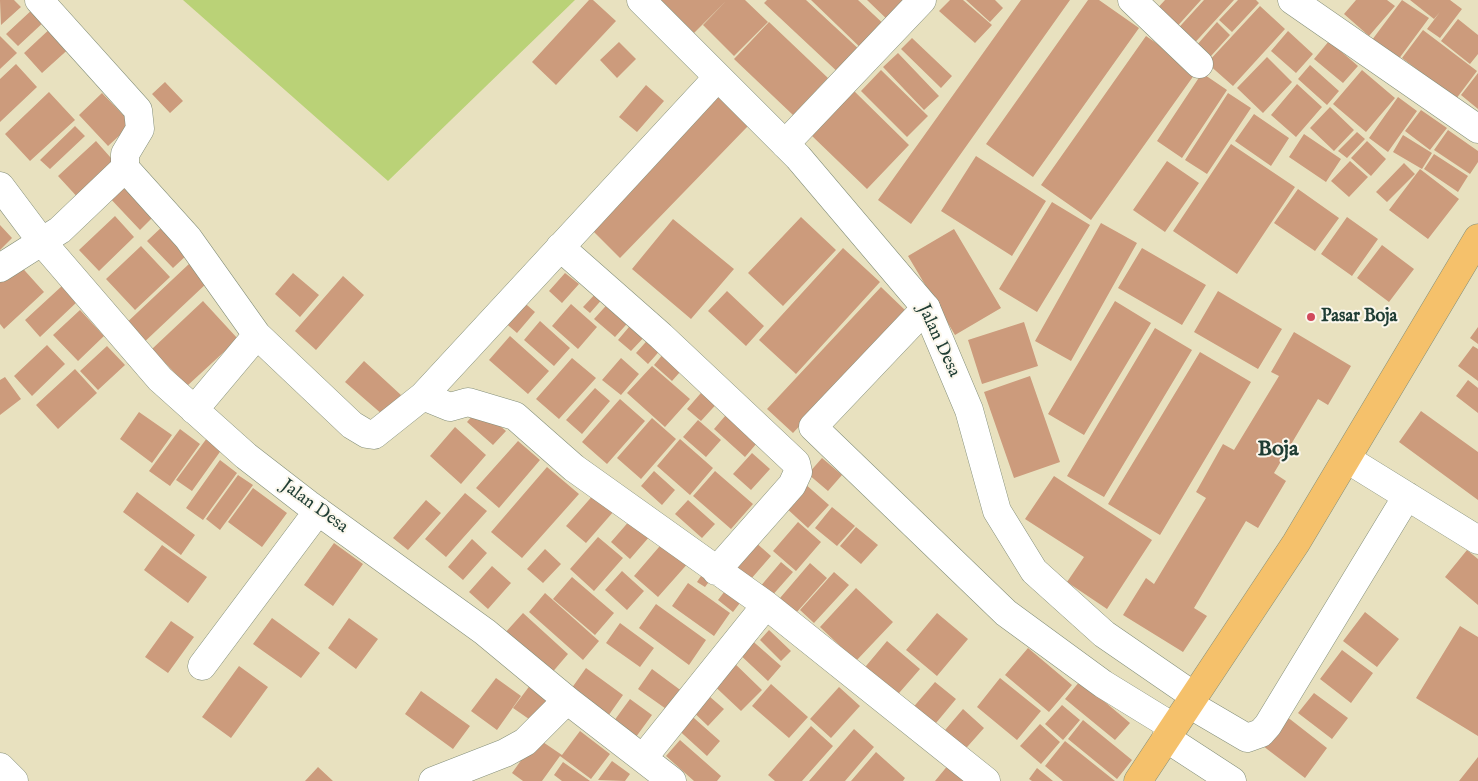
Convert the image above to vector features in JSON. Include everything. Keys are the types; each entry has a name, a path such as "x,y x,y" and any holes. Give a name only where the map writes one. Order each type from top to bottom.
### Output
{"main road":[{"path":"1138,781 1296,543 1478,238"}],"street":[{"path":"39,0 138,110 140,129 125,154 125,168 188,238 258,335 352,425 367,434 374,435 423,396 717,78"},
{"name":"Jalan Desa","path":"640,0 785,144 926,308 969,410 996,511 1034,571 1104,634 1192,701 1247,738 1261,733 1268,725 1407,496"},
{"path":"785,144 922,0"},
{"path":"1132,0 1199,64"},
{"path":"1292,0 1478,129"},
{"path":"0,268 60,230 125,168"},
{"name":"Jalan Desa","path":"0,186 42,242 160,379 194,410 246,456 318,511 485,632 566,700 672,781"},
{"path":"560,247 661,336 796,463 798,472 792,485 716,571"},
{"path":"926,308 813,427 1006,614 1169,732 1232,781"},
{"path":"194,410 258,335"},
{"path":"423,396 450,407 468,402 515,416 574,468 766,605 986,781"},
{"path":"1347,459 1478,540"},
{"path":"202,666 318,511"},
{"path":"643,758 766,605"},
{"path":"433,781 505,753 524,742 566,700"},
{"path":"0,767 14,781"}],"green space":[{"path":"183,0 575,0 388,181"}],"building":[{"path":"0,0 14,0 21,7 1,25"},
{"path":"589,0 593,0 616,21 556,85 532,62"},
{"path":"661,0 745,0 768,22 734,56 703,25 726,1 694,33"},
{"path":"767,0 806,0 863,53 842,76 764,3"},
{"path":"811,0 858,0 889,29 866,53"},
{"path":"867,0 908,0 892,24"},
{"path":"950,0 963,0 992,25 975,43 939,11"},
{"path":"966,0 995,0 1003,8 990,22"},
{"path":"1021,0 1070,0 911,224 878,200"},
{"path":"1088,0 1099,0 1139,28 1033,177 986,144"},
{"path":"1165,0 1201,0 1173,31 1153,13"},
{"path":"1204,0 1234,0 1189,49 1172,35"},
{"path":"1238,0 1256,0 1259,3 1232,32 1219,20"},
{"path":"1356,0 1387,0 1395,6 1369,36 1344,14"},
{"path":"1402,0 1429,18 1398,60 1372,40"},
{"path":"1410,0 1450,0 1462,9 1440,38 1427,29 1440,12 1434,19"},
{"path":"1260,6 1285,29 1233,86 1207,63"},
{"path":"34,8 46,20 18,46 6,34"},
{"path":"1458,19 1478,35 1478,54 1470,64 1441,41"},
{"path":"769,22 828,78 793,115 734,59"},
{"path":"1217,22 1230,35 1202,66 1189,54"},
{"path":"54,25 73,45 42,73 24,53"},
{"path":"1423,30 1477,71 1456,99 1402,58"},
{"path":"1288,31 1313,54 1296,73 1271,51"},
{"path":"0,36 17,53 0,69"},
{"path":"1146,36 1197,71 1091,220 1041,185"},
{"path":"912,38 952,76 941,88 901,49"},
{"path":"1329,41 1358,66 1343,83 1314,59"},
{"path":"619,42 636,59 617,78 600,60"},
{"path":"898,53 939,96 924,110 883,67"},
{"path":"1267,57 1292,82 1263,113 1237,88"},
{"path":"16,64 37,87 0,122 0,79"},
{"path":"1310,65 1339,91 1327,105 1298,79"},
{"path":"881,70 928,116 907,137 861,91"},
{"path":"1362,70 1395,98 1366,132 1333,104"},
{"path":"1202,73 1227,90 1182,158 1157,141"},
{"path":"1478,73 1478,109 1461,95"},
{"path":"165,82 183,101 170,113 152,94"},
{"path":"1297,84 1322,107 1296,137 1271,115"},
{"path":"646,85 664,101 637,132 619,117"},
{"path":"852,89 909,145 867,189 810,134"},
{"path":"49,92 75,120 30,161 5,134"},
{"path":"102,93 132,124 108,146 79,115"},
{"path":"1228,93 1251,108 1207,174 1185,160"},
{"path":"715,94 748,126 620,258 588,226"},
{"path":"1398,97 1417,111 1388,152 1369,138"},
{"path":"1330,107 1354,130 1334,151 1310,128"},
{"path":"1421,110 1447,128 1430,150 1405,131"},
{"path":"1254,114 1289,138 1271,166 1235,141"},
{"path":"75,126 85,136 50,169 40,160"},
{"path":"1448,130 1478,151 1478,162 1470,174 1434,150"},
{"path":"1357,132 1365,139 1347,158 1338,151"},
{"path":"1304,134 1341,159 1326,182 1289,157"},
{"path":"1403,135 1432,153 1422,169 1393,152"},
{"path":"96,141 118,166 81,201 58,176"},
{"path":"1367,141 1386,159 1371,176 1351,158"},
{"path":"1231,144 1295,187 1237,274 1173,231"},
{"path":"1434,154 1468,176 1458,192 1424,169"},
{"path":"976,156 1046,201 1012,256 941,211"},
{"path":"1167,161 1199,183 1165,232 1133,210"},
{"path":"1350,161 1368,177 1349,197 1331,181"},
{"path":"1404,163 1415,174 1387,202 1376,192"},
{"path":"1420,169 1459,199 1428,239 1389,210"},
{"path":"124,179 156,214 140,230 107,195"},
{"path":"1298,189 1339,218 1315,251 1274,223"},
{"path":"1052,202 1090,225 1037,312 999,289"},
{"path":"115,216 134,237 99,271 79,250"},
{"path":"801,217 836,250 783,306 748,273"},
{"path":"1347,217 1378,239 1352,276 1321,254"},
{"path":"673,219 734,269 691,319 632,269"},
{"path":"1101,223 1137,243 1071,361 1035,341"},
{"path":"165,224 190,252 173,268 147,241"},
{"path":"0,225 12,238 0,250"},
{"path":"954,229 1001,308 955,335 908,256"},
{"path":"1382,245 1414,269 1389,302 1357,278"},
{"path":"141,246 170,277 135,310 106,279"},
{"path":"843,248 880,282 796,374 759,340"},
{"path":"1142,248 1206,285 1182,325 1118,288"},
{"path":"17,262 44,292 4,329 0,324 0,278"},
{"path":"190,263 208,282 139,347 121,328"},
{"path":"293,273 319,295 300,317 275,294"},
{"path":"565,273 579,284 562,303 549,291"},
{"path":"343,276 364,295 316,350 295,331"},
{"path":"63,285 78,301 40,337 25,320"},
{"path":"881,287 906,311 793,433 767,409"},
{"path":"598,291 605,296 590,313 583,307"},
{"path":"727,291 764,326 746,346 708,311"},
{"path":"1218,291 1282,329 1258,369 1194,332"},
{"path":"613,298 634,316 615,337 594,319"},
{"path":"520,299 535,312 517,333 502,320"},
{"path":"203,301 238,339 187,386 152,349"},
{"path":"1115,301 1151,323 1084,435 1048,414"},
{"path":"571,304 597,327 578,349 552,326"},
{"path":"80,310 104,336 78,361 53,335"},
{"path":"540,321 570,348 554,366 524,340"},
{"path":"634,321 648,333 631,351 618,340"},
{"path":"1024,322 1038,366 982,384 968,340"},
{"path":"1478,327 1478,344 1470,338"},
{"path":"1155,328 1192,350 1104,497 1067,476"},
{"path":"1294,332 1351,366 1328,405 1318,399 1274,473 1286,481 1258,528 1246,521 1194,608 1207,616 1183,652 1123,615 1146,578 1154,584 1206,498 1196,492 1223,444 1234,450 1279,376 1271,372"},
{"path":"652,335 664,346 648,364 636,353"},
{"path":"510,336 549,371 528,394 489,360"},
{"path":"47,345 65,364 32,396 14,376"},
{"path":"107,346 125,365 98,390 80,371"},
{"path":"1473,346 1478,349 1478,381 1458,366"},
{"path":"669,347 688,363 672,381 654,365"},
{"path":"1200,352 1251,382 1160,535 1108,504"},
{"path":"572,358 596,378 559,419 536,399"},
{"path":"621,358 639,374 621,395 602,380"},
{"path":"364,361 401,395 383,415 345,382"},
{"path":"652,366 690,399 665,427 627,393"},
{"path":"75,369 97,393 58,429 36,405"},
{"path":"1030,376 1060,462 1014,478 984,392"},
{"path":"5,377 21,399 0,415 0,380"},
{"path":"1468,380 1478,388 1478,413 1456,396"},
{"path":"707,386 721,399 701,421 687,409"},
{"path":"595,388 610,401 582,434 566,420"},
{"path":"620,399 645,421 607,464 582,442"},
{"path":"479,408 506,431 493,445 467,422"},
{"path":"731,409 763,436 745,457 714,429"},
{"path":"1421,411 1478,452 1478,500 1399,442"},
{"path":"139,412 172,435 152,463 120,439"},
{"path":"652,418 676,439 641,479 617,458"},
{"path":"698,420 721,440 706,457 683,437"},
{"path":"455,427 486,455 461,484 430,456"},
{"path":"180,429 200,444 170,486 149,471"},
{"path":"207,438 222,449 192,491 176,480"},
{"path":"680,439 713,468 690,495 657,466"},
{"path":"518,441 540,460 499,508 476,488"},
{"path":"752,453 770,469 751,490 733,474"},
{"path":"822,458 842,475 828,491 808,474"},
{"path":"220,460 237,473 203,520 186,508"},
{"path":"547,467 579,494 522,558 491,532"},
{"path":"654,471 675,490 662,505 641,486"},
{"path":"715,471 753,504 731,529 693,496"},
{"path":"238,475 253,485 220,530 206,519"},
{"path":"1054,476 1152,540 1107,609 1067,582 1084,557 1025,519"},
{"path":"804,483 829,505 808,528 784,506"},
{"path":"253,488 287,513 262,547 228,522"},
{"path":"137,492 195,535 181,555 123,512"},
{"path":"465,493 487,511 446,557 425,539"},
{"path":"595,493 614,511 586,543 566,526"},
{"path":"426,500 441,513 408,550 393,538"},
{"path":"688,500 715,524 702,538 675,514"},
{"path":"832,507 855,526 837,546 815,528"},
{"path":"631,519 650,536 630,559 611,542"},
{"path":"798,522 821,542 796,571 773,551"},
{"path":"856,527 878,545 861,564 840,546"},
{"path":"598,537 623,558 594,591 570,569"},
{"path":"472,539 487,553 463,580 448,567"},
{"path":"665,540 690,561 658,597 634,576"},
{"path":"754,541 771,556 744,587 727,573"},
{"path":"334,543 363,564 333,606 304,585"},
{"path":"162,545 207,577 188,603 144,570"},
{"path":"545,549 561,564 543,583 527,569"},
{"path":"1467,550 1478,559 1478,605 1445,577"},
{"path":"781,562 793,572 770,598 759,588"},
{"path":"810,563 827,578 796,613 780,598"},
{"path":"492,566 511,583 488,609 469,592"},
{"path":"622,571 644,591 627,610 605,590"},
{"path":"834,572 849,585 814,623 800,610"},
{"path":"703,573 711,579 705,587 697,582"},
{"path":"572,577 614,613 595,635 553,599"},
{"path":"688,583 730,613 714,636 672,606"},
{"path":"728,587 743,599 733,612 718,600"},
{"path":"856,588 893,622 856,661 820,627"},
{"path":"545,593 599,641 583,660 529,612"},
{"path":"656,604 706,640 689,665 639,628"},
{"path":"1365,612 1399,639 1377,667 1343,641"},
{"path":"523,613 568,654 550,675 504,634"},
{"path":"937,613 968,639 937,676 906,650"},
{"path":"272,618 320,653 301,678 253,644"},
{"path":"349,618 378,639 356,669 328,648"},
{"path":"171,621 194,637 168,673 145,657"},
{"path":"620,623 654,648 640,667 606,643"},
{"path":"1460,626 1478,637 1478,736 1416,698"},
{"path":"769,630 791,651 781,661 760,640"},
{"path":"748,637 781,666 768,681 736,651"},
{"path":"887,641 920,669 893,700 861,672"},
{"path":"1028,648 1072,685 1049,712 1005,675"},
{"path":"1342,650 1373,673 1351,703 1320,679"},
{"path":"728,657 762,690 741,711 707,679"},
{"path":"239,666 268,687 231,738 202,717"},
{"path":"586,668 623,695 606,719 569,692"},
{"path":"652,669 683,692 669,711 638,689"},
{"path":"496,678 521,696 497,730 471,711"},
{"path":"1000,678 1041,711 1017,740 977,707"},
{"path":"534,680 559,698 539,726 513,708"},
{"path":"1080,681 1130,723 1115,740 1065,699"},
{"path":"935,682 956,699 931,729 910,711"},
{"path":"771,684 808,717 789,738 752,706"},
{"path":"839,687 860,706 831,738 810,719"},
{"path":"702,690 724,709 708,726 687,706"},
{"path":"421,691 470,726 453,749 405,714"},
{"path":"1314,693 1348,718 1332,739 1298,713"},
{"path":"630,699 652,715 633,741 611,725"},
{"path":"1062,705 1080,720 1063,740 1045,724"},
{"path":"963,709 984,728 960,755 940,736"},
{"path":"686,711 720,741 707,756 673,725"},
{"path":"1286,716 1327,748 1305,778 1263,746"},
{"path":"1083,720 1132,760 1117,779 1068,739"},
{"path":"1040,724 1060,742 1041,764 1020,746"},
{"path":"811,726 833,746 802,781 775,781 768,775"},
{"path":"854,729 874,747 845,781 809,781"},
{"path":"580,731 610,754 591,779 560,756 542,781 523,781 512,773 537,738 562,755"},
{"path":"680,740 721,776 717,781 694,781 666,756"},
{"path":"1065,741 1115,781 1063,781 1045,766"},
{"path":"876,752 905,778 903,781 851,781"},
{"path":"1478,757 1478,781 1459,781"},
{"path":"612,761 630,774 625,781 598,780"},
{"path":"563,762 590,781 562,781 554,775"},
{"path":"949,764 970,781 935,781"},
{"path":"318,767 333,781 305,781"},
{"path":"1037,768 1053,781 1032,781 1029,779"}],"place":[{"name":"Pasar Boja","path":"1311,317"}],"district":[{"name":"Boja","path":"1278,450"}]}
